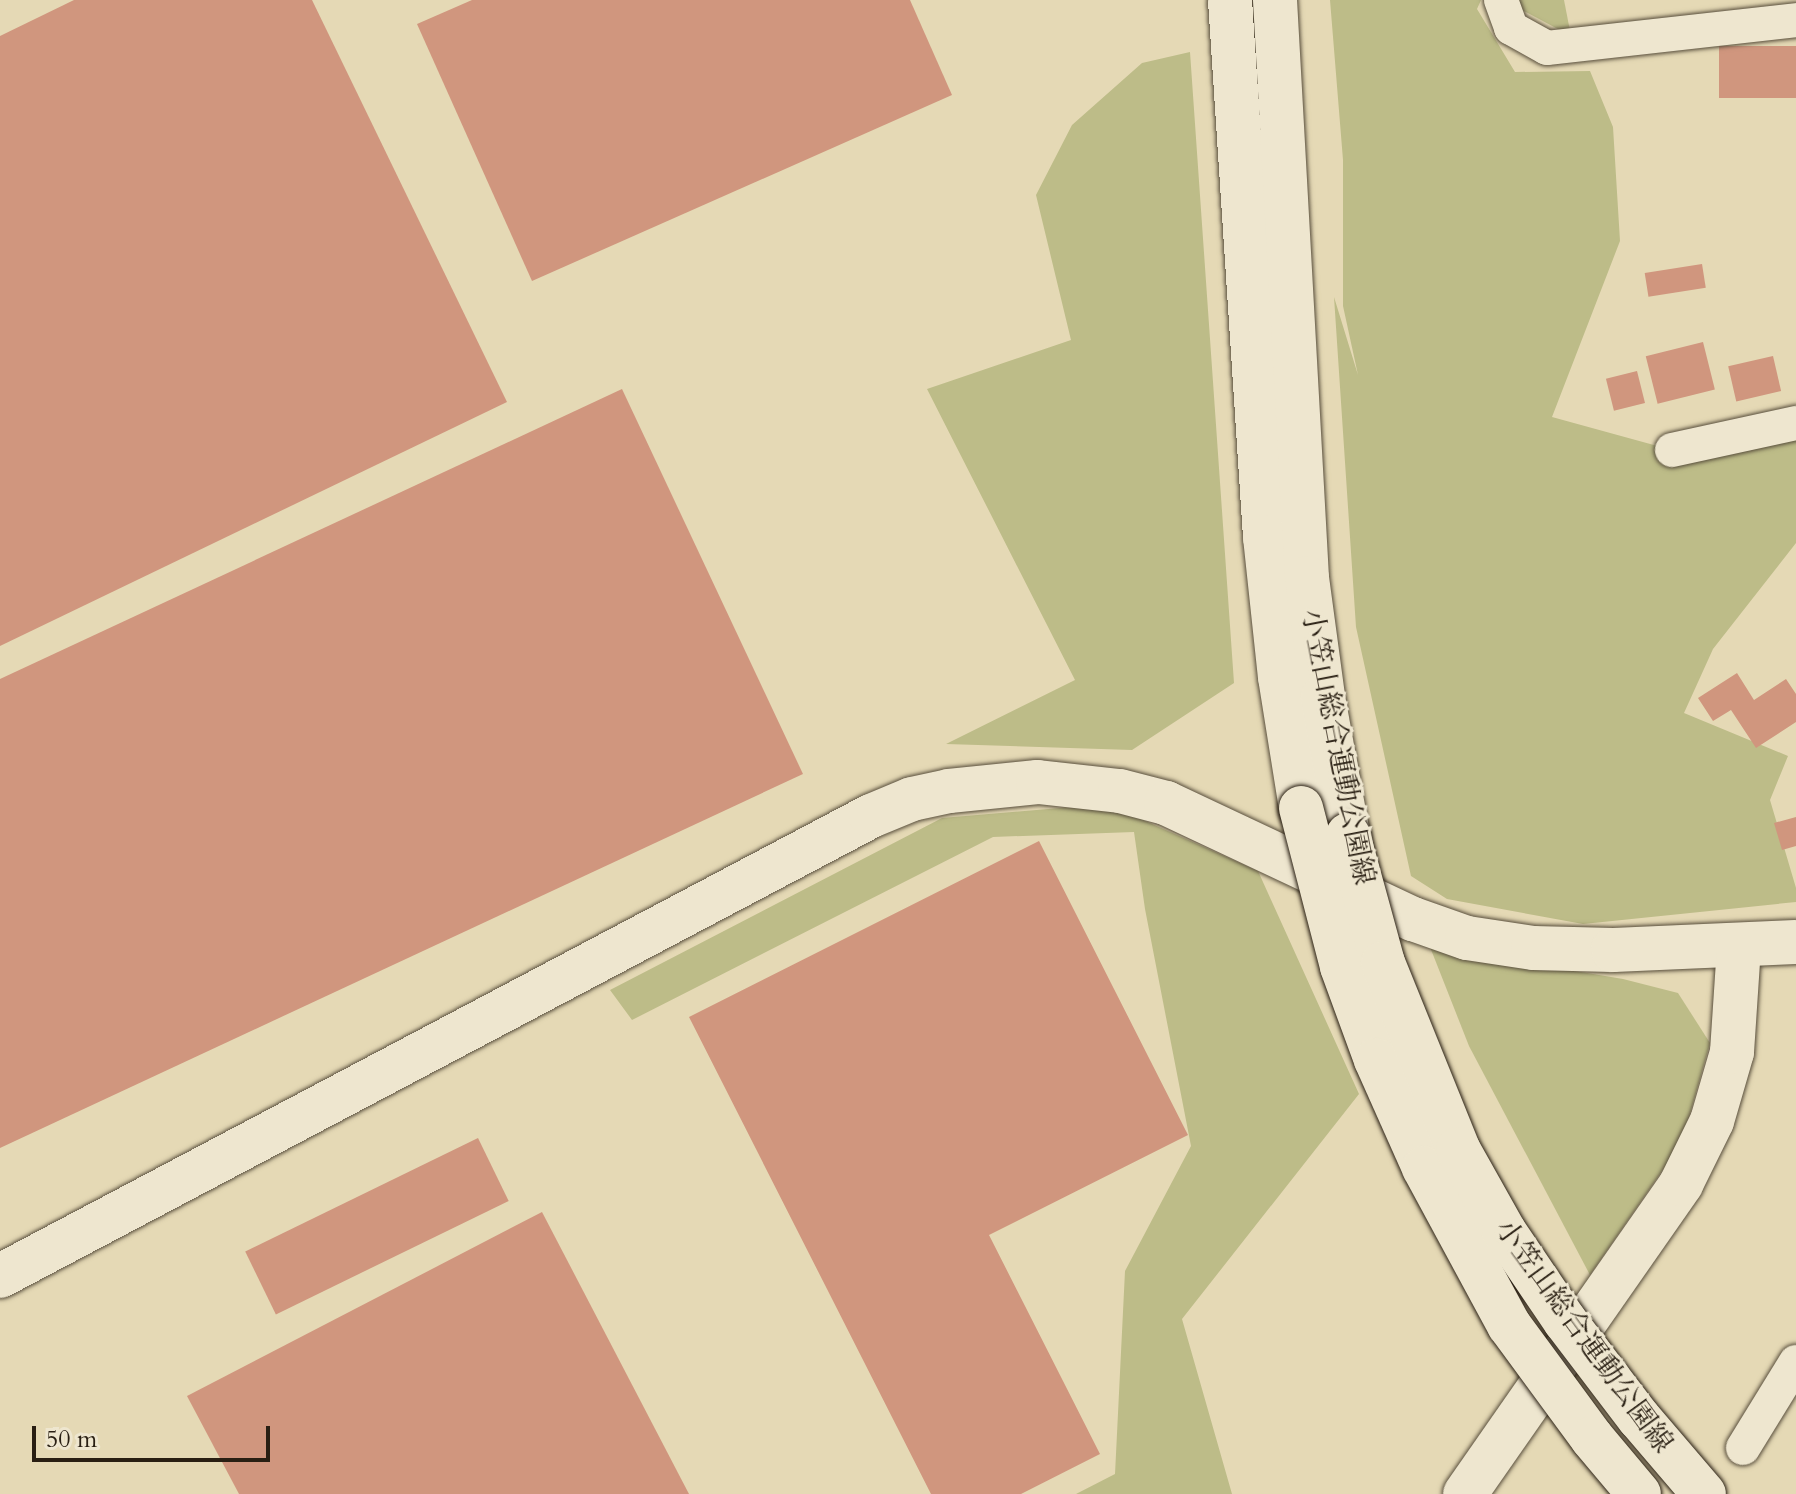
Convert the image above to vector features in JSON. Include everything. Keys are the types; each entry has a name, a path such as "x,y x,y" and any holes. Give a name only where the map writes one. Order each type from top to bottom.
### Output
{"main road":[{"name":"小笠山総合運動公園線","path":"1230,0 1244,257 1265,537 1280,677 1301,808 1342,967 1376,1060 1424,1168 1509,1325 1592,1438 1639,1494"},
{"name":"小笠山総合運動公園線","path":"1275,0 1307,578 1323,697 1348,835 1383,963 1458,1149 1504,1231 1565,1321 1639,1418 1704,1494"},
{"path":"0,1276 871,816 912,799 949,791 1038,782 1120,791 1166,803 1413,919 1467,938 1549,949 1739,947 1796,942"},
{"path":"1465,1494 1681,1184 1712,1121 1732,1052 1739,947"}],"street":[{"path":"1501,0 1511,28 1547,48 1796,20"},
{"path":"1672,450 1796,423"},
{"path":"1743,1448 1796,1362"}],"shaded area":[{"path":"1330,0 1481,0 1477,9 1515,72 1590,71 1613,127 1620,241 1552,417 1672,450 1796,435 1796,543 1713,649 1684,713 1788,756 1770,800 1796,888 1796,902 1583,924 1447,899 1411,876 1356,627 1334,297 1358,375 1343,306 1343,160"},
{"path":"1503,0 1564,0 1571,36"},
{"path":"1190,52 1234,683 1132,750 946,744 1075,680 927,389 1071,340 1036,195 1072,125 1142,63"},
{"path":"1107,804 1258,871 1359,1094 1182,1319 1232,1494 1076,1494 1115,1474 1125,1271 1191,1146 1145,909 1134,832 993,837 632,1020 610,990 942,818"},
{"path":"1430,947 1623,979 1678,993 1710,1043 1682,1142 1590,1275 1469,1046"}],"building":[{"path":"74,0 312,0 507,402 0,646 0,36"},
{"path":"472,0 910,0 952,95 532,281 417,24"},
{"path":"1719,46 1796,46 1796,98 1719,98"},
{"path":"1702,264 1706,288 1648,297 1645,273"},
{"path":"1703,342 1715,390 1658,404 1646,356"},
{"path":"1773,356 1781,391 1736,401 1728,366"},
{"path":"1637,371 1645,403 1614,411 1606,379"},
{"path":"622,389 803,774 0,1148 0,679"},
{"path":"1737,673 1754,700 1786,679 1796,694 1796,722 1756,748 1731,710 1713,721 1698,698"},
{"path":"1796,817 1796,846 1782,850 1774,823"},
{"path":"1039,841 1188,1135 989,1235 1100,1454 1021,1494 931,1494 689,1017"},
{"path":"478,1138 509,1201 276,1314 245,1252"},
{"path":"542,1212 689,1494 239,1494 187,1396"}]}
